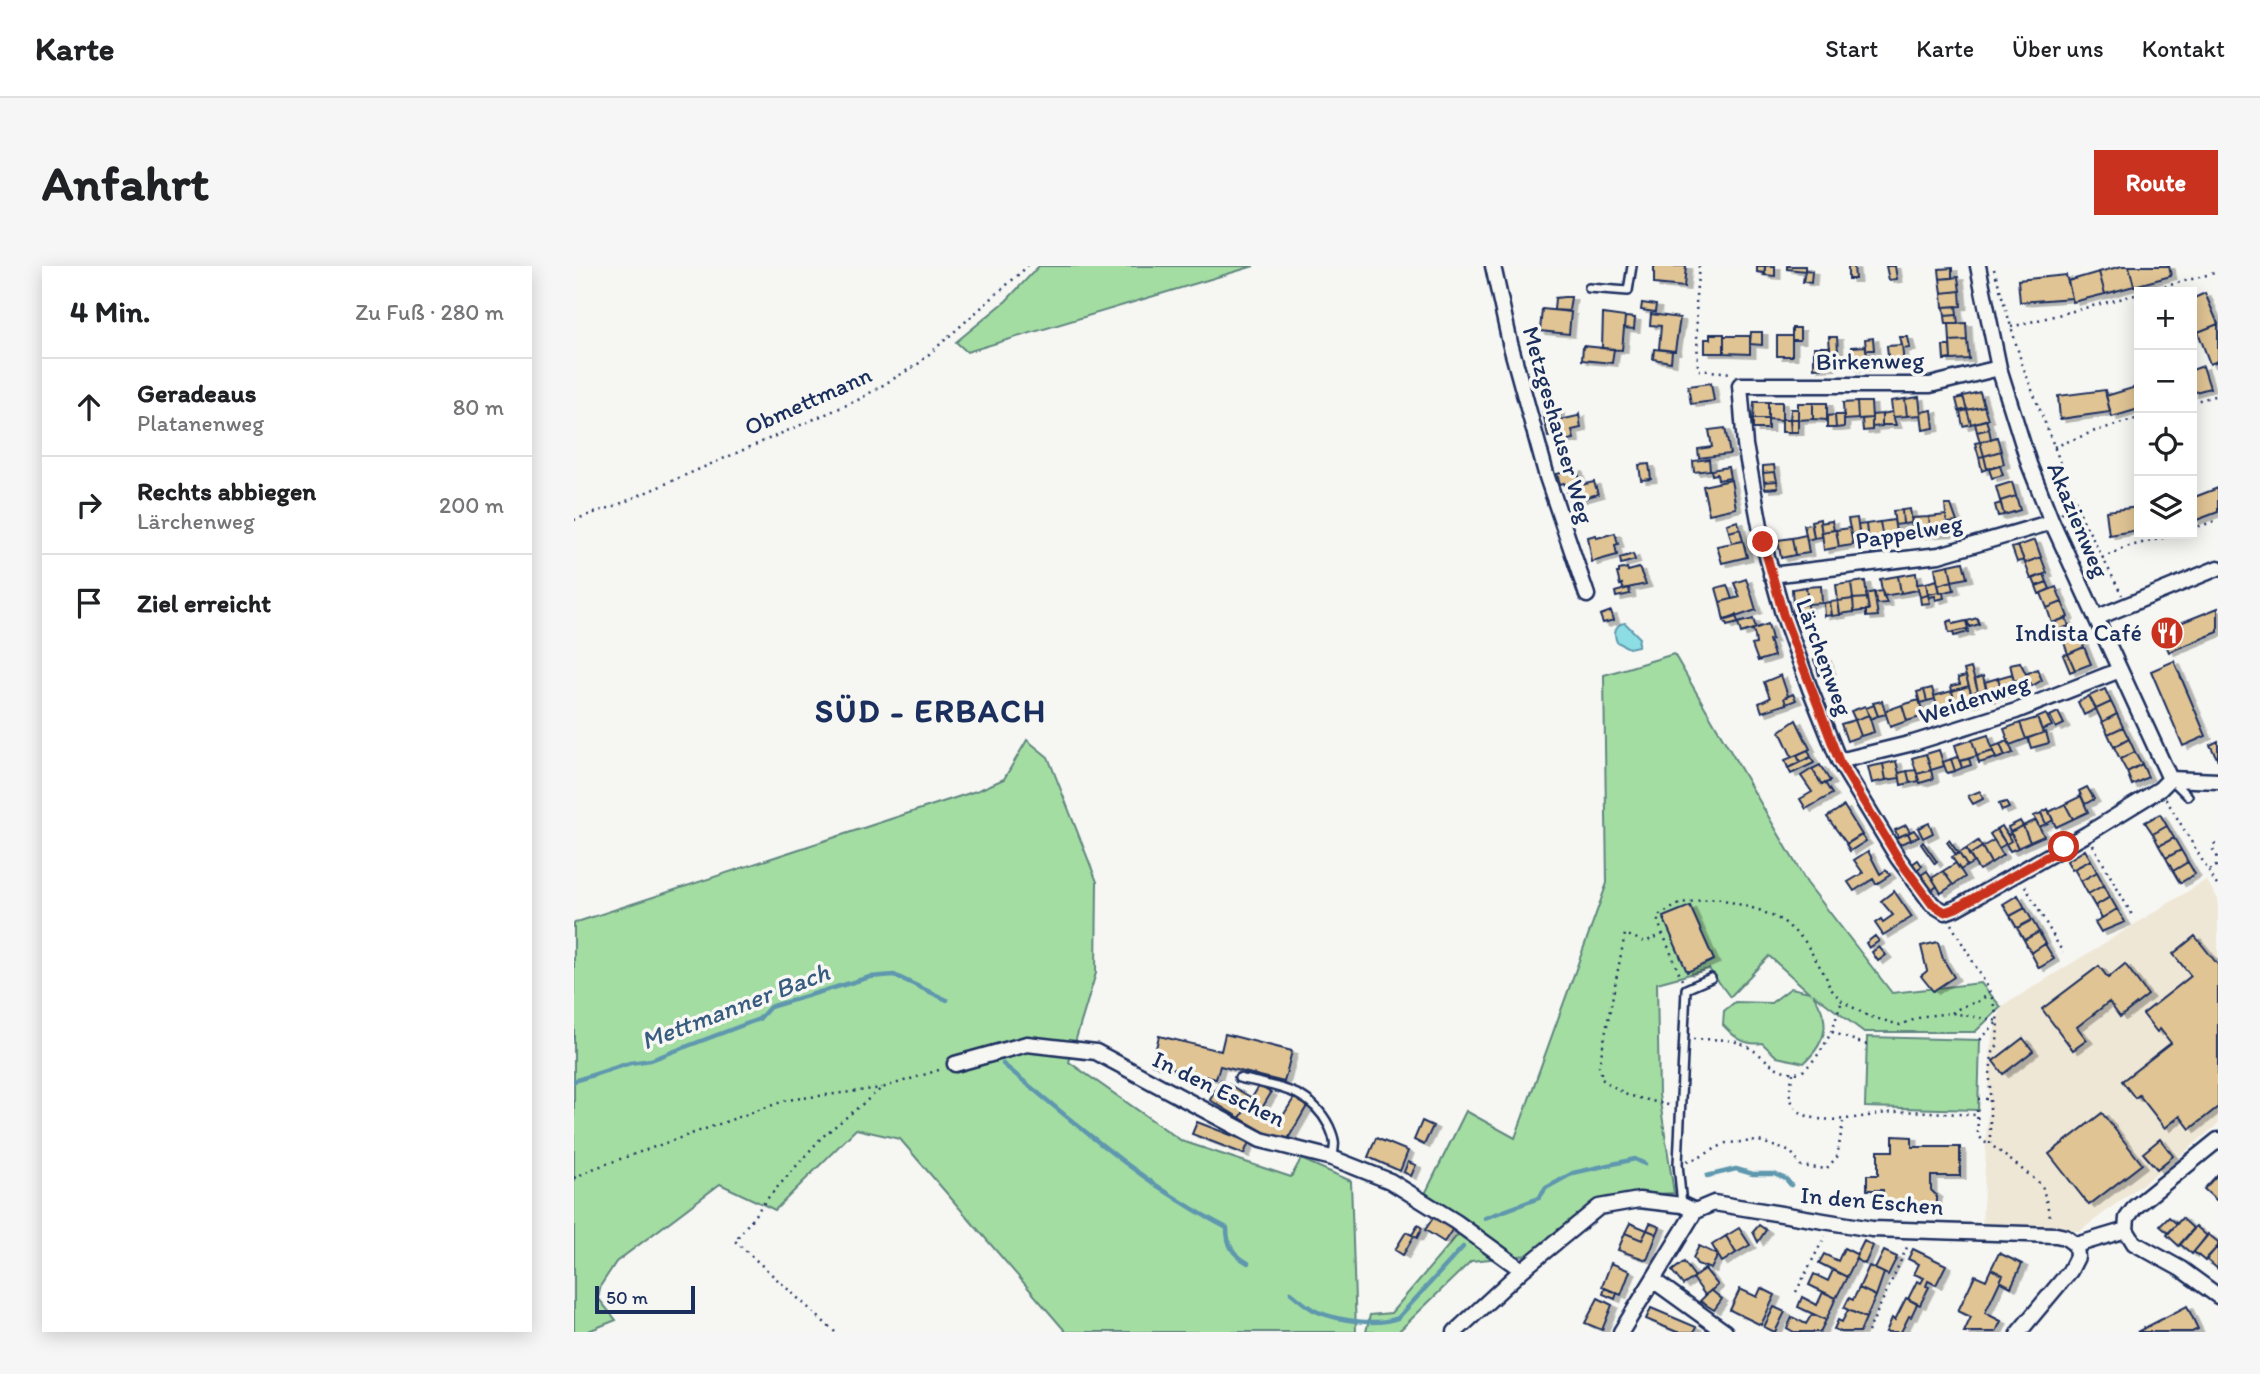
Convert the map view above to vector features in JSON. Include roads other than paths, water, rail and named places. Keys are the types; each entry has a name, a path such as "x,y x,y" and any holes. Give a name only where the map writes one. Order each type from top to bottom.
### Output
{"street":[{"name":"Metzgeshauser Weg","path":"1493,266 1510,343 1547,477 1587,595"},
{"name":"Akazienweg","path":"1978,266 1999,368 2029,464 2052,522 2120,670 2165,784"},
{"name":"Birkenweg","path":"1740,385 1930,385 1999,368"},
{"name":"Lärchenweg","path":"1740,385 1745,445 1763,542 1771,575 1810,689 1839,761 1898,858 1932,904 1945,912 1956,908 2087,834 2165,784"},
{"name":"Pappelweg","path":"1771,575 1939,555 2052,522"},
{"path":"2096,618 2218,568"},
{"name":"Weidenweg","path":"1839,761 1913,743 2016,711 2120,670"},
{"path":"2165,784 2218,780"},
{"name":"In den Eschen","path":"956,1065 1027,1044 1096,1052 1261,1140 1332,1158 1390,1181 1456,1222 1521,1270"},
{"path":"2217,1294 2181,1269 2134,1243 2126,1230 2127,1218 2135,1207 2218,1140"},
{"name":"In den Eschen","path":"1455,1332 1521,1270 1599,1207 1639,1200 1688,1208 1714,1203 1831,1223 1915,1231 2056,1235 2065,1237 2076,1245"},
{"path":"1621,1332 1682,1227 1688,1208"},
{"path":"2019,1332 2070,1271 2077,1257 2076,1245 2126,1230"},
{"path":"1653,1280 1725,1332"}],"lane":[{"path":"1589,288 1629,291 1632,266"},
{"path":"2165,784 2188,796"},
{"path":"1688,1208 1678,1164 1686,989 1711,978"},
{"path":"1240,1077 1295,1092 1307,1098 1327,1122 1336,1141 1332,1158"}],"water":[{"path":"1625,623 1639,637 1638,646 1629,648 1617,642 1616,630 1619,625"}],"waterway":[{"name":"Mettmanner Bach","path":"574,1081 630,1063 651,1060 759,1019 770,1007 870,977 894,975 947,1000"},
{"name":"Mettmanner Bach","path":"1003,1064 1139,1173 1167,1193 1227,1228 1232,1248 1248,1263"},
{"name":"Mettmanner Bach","path":"1485,1218 1539,1198 1546,1188 1573,1173 1635,1159 1645,1164"},
{"name":"Mettmanner Bach","path":"1707,1176 1736,1169 1753,1174 1774,1174 1786,1179 1791,1185"},
{"name":"Mettmanner Bach","path":"1291,1293 1318,1312 1347,1320 1379,1322 1398,1318 1463,1247"}],"place":[{"name":"Indista Café","path":"2167,633"}],"district":[{"name":"SÜD - ERBACH","path":"931,711"}]}
